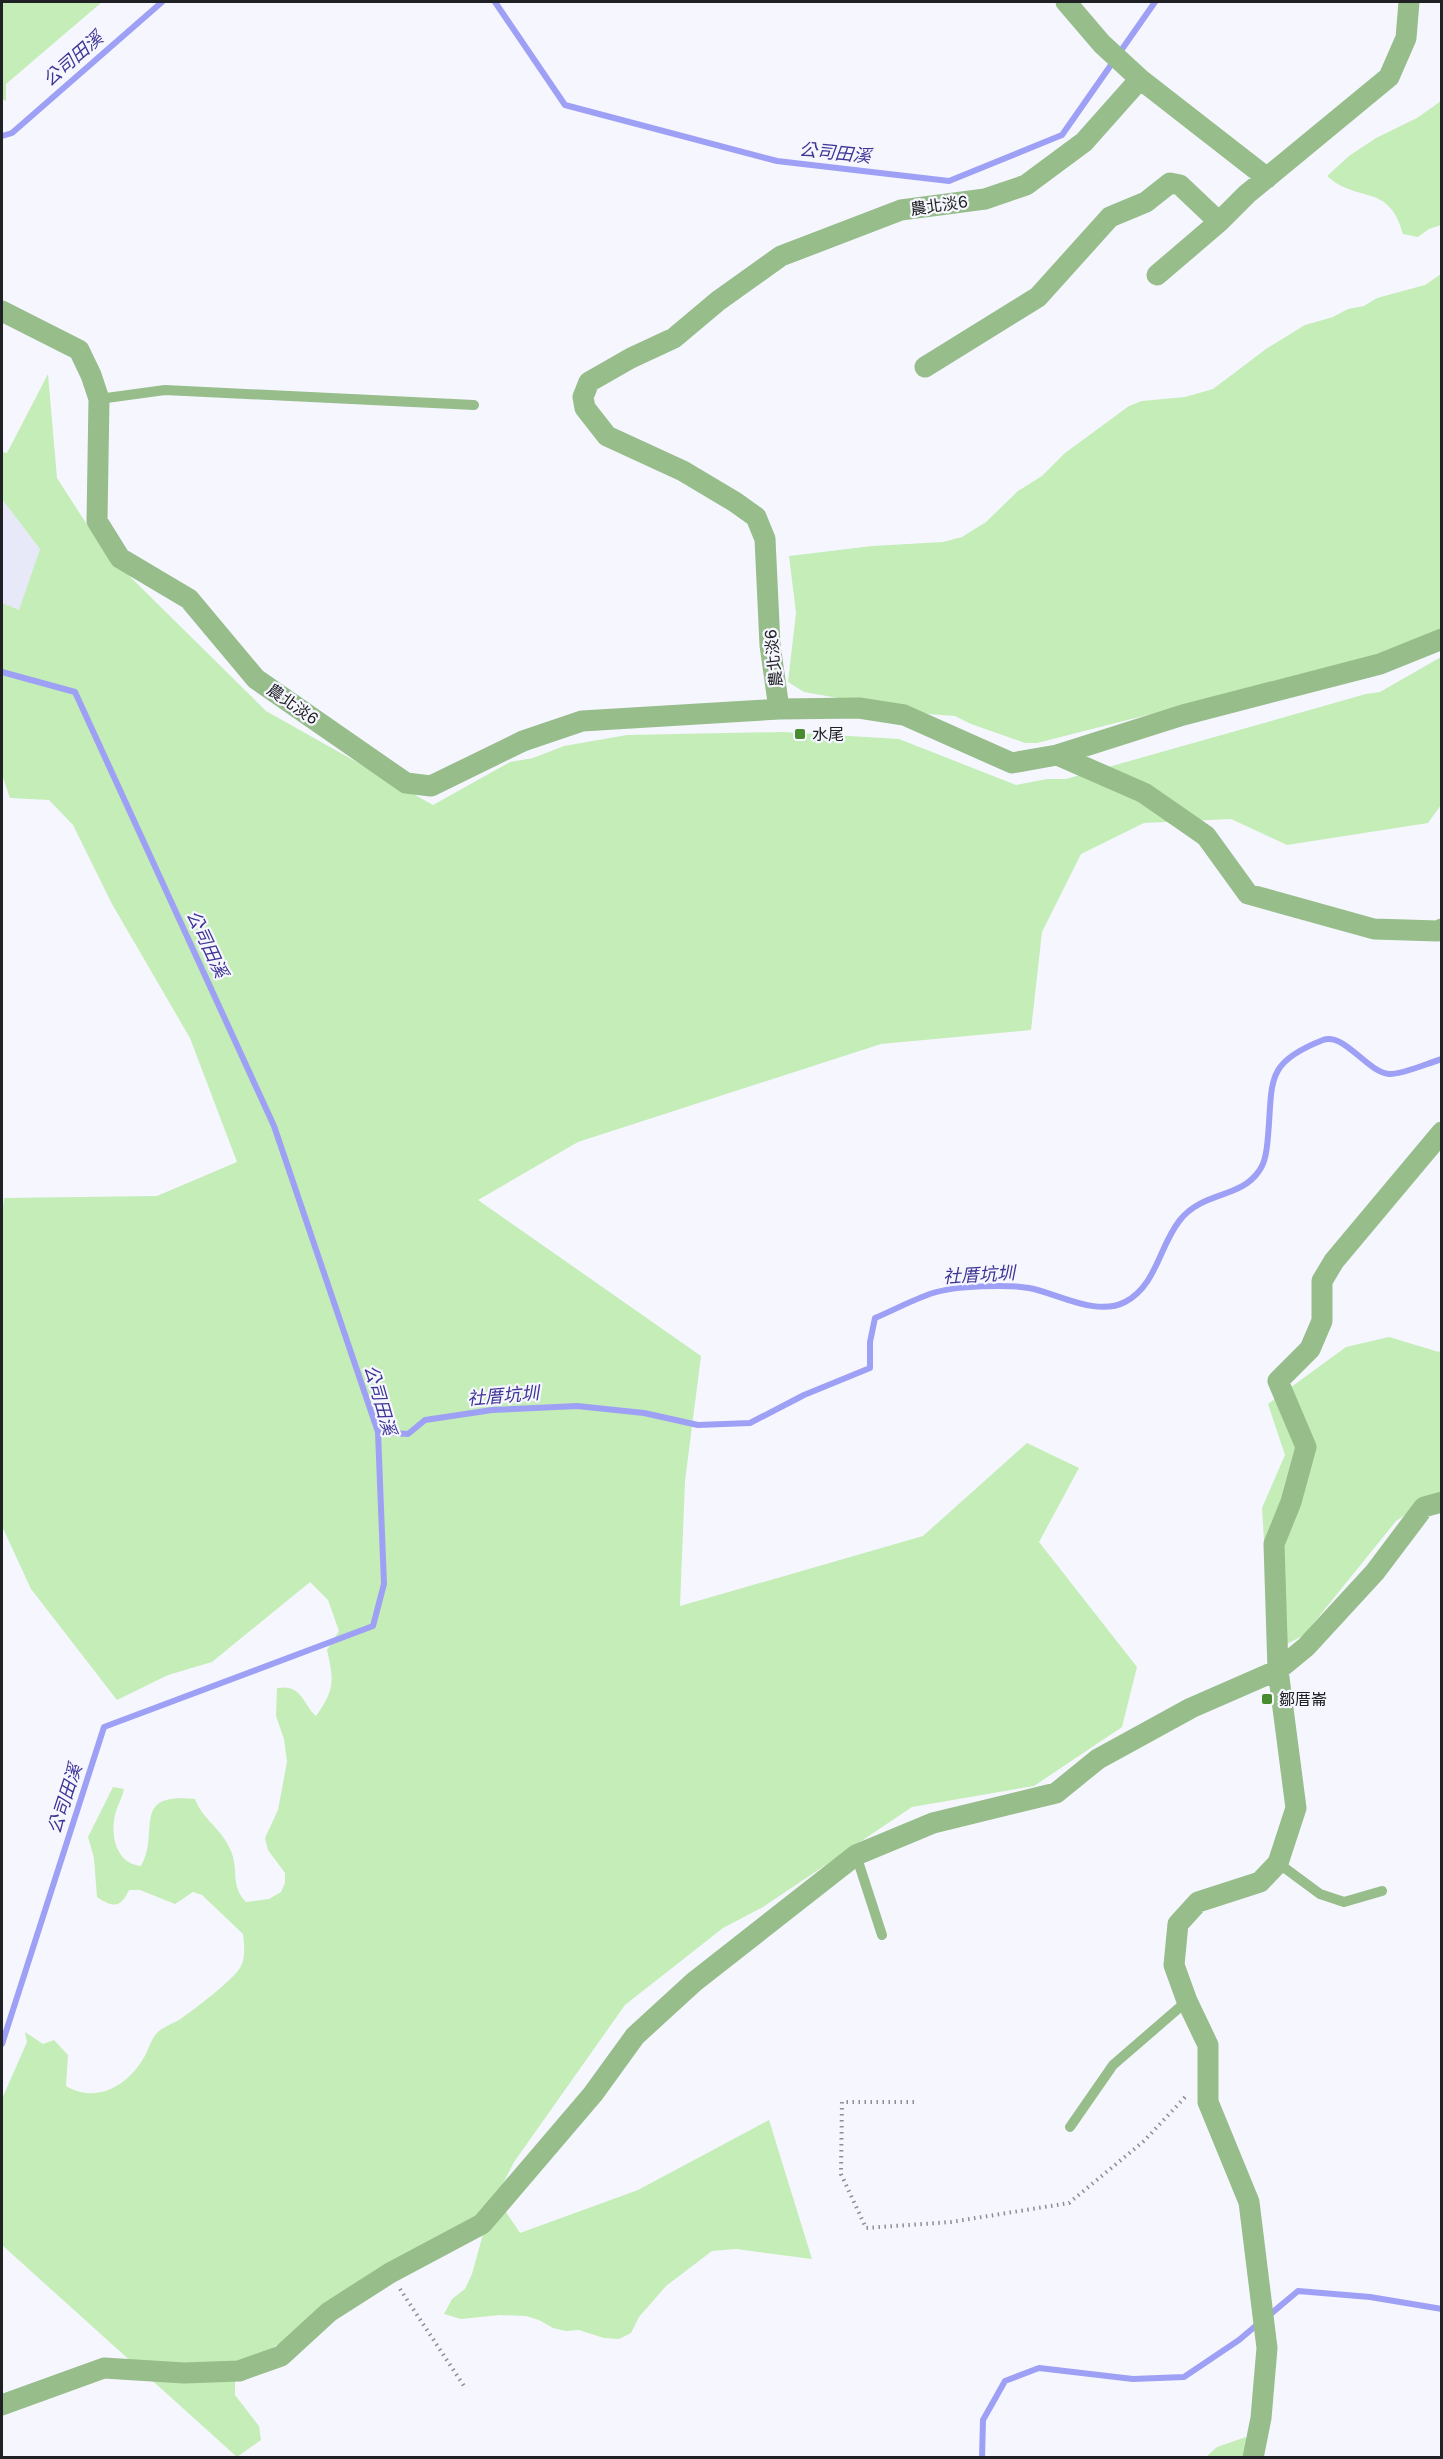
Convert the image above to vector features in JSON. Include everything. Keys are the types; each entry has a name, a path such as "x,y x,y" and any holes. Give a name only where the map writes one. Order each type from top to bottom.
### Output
{"street":[{"path":"1066,2 1102,44 1133,74 1267,178"},
{"path":"1156,275 1267,178 1389,77 1406,38 1409,2"},
{"name":"農北淡6","path":"2,311 79,350 91,375 99,399 98,521 120,558 189,600 256,678 406,783 431,786 523,741 582,721 779,709 770,645 765,539 756,517 683,471 608,436 585,408 583,397 588,382 674,338 718,301 781,256 901,210 986,199 1026,185 1084,142 1133,74"},
{"path":"925,367 1038,297 1110,217 1146,202 1170,183 1180,185 1219,222"},
{"path":"779,709 859,708 904,715 1012,763 1057,755 1183,715 1380,664 1442,639"},
{"path":"1057,755 1144,793 1206,836 1248,894 1374,929 1438,931 1442,929"},
{"path":"1253,2457 1261,2418 1267,2348 1249,2202 1208,2102 1208,2045 1187,2001 1174,1965 1178,1924 1198,1902 1260,1882 1278,1863 1296,1808 1278,1670 1274,1544 1291,1502 1306,1447 1278,1381 1310,1349 1322,1322 1322,1281 1334,1261 1442,1132"},
{"path":"2,2405 104,2368 184,2373 239,2372 281,2356 328,2312 390,2273 482,2224 593,2094 634,2037 694,1982 856,1855 933,1823 1056,1793 1098,1759 1191,1708 1278,1670 1306,1647 1375,1572 1424,1507 1442,1502"}],"lane":[{"path":"99,399 165,390 474,405"},
{"path":"856,1855 882,1935"},
{"path":"1278,1863 1320,1894 1344,1902 1382,1891"},
{"path":"1070,2127 1113,2065 1187,2001"}],"path":[{"path":"914,2102 842,2102 841,2174 866,2228 951,2222 1069,2203 1144,2141 1208,2071"},
{"path":"390,2273 464,2386"}],"shaded area":[{"path":"2,499 40,549 19,611 2,603"}],"green space":[{"path":"2,2 102,2 6,84 6,101 2,99"},
{"path":"1441,101 1441,225 1429,229 1418,237 1403,234 1390,207 1381,200 1350,190 1327,176 1349,156 1376,138 1417,118"},
{"path":"1441,274 1442,630 1411,648 1037,743 1025,743 955,716 928,714 804,692 788,682 796,613 789,556 872,546 943,542 962,537 986,522 1018,491 1042,476 1065,453 1129,406 1142,401 1185,397 1213,389 1266,349 1305,325 1333,317 1348,309 1364,306 1377,298 1425,285"},
{"path":"48,374 57,478 104,551 266,711 433,805 510,762 533,758 564,746 627,735 783,732 899,739 1016,785 1047,779 1066,779 1366,694 1380,692 1441,657 1441,805 1428,823 1287,845 1231,819 1144,823 1081,854 1042,932 1031,1030 881,1044 578,1142 478,1200 701,1356 685,1481 680,1606 923,1536 1027,1443 1079,1468 1039,1542 1137,1667 1122,1727 1034,1786 912,1807 763,1907 723,1928 625,2005 514,2162 496,2197 520,2233 638,2190 769,2120 812,2259 736,2249 712,2251 666,2286 639,2317 631,2333 619,2339 604,2338 579,2330 566,2331 553,2328 526,2316 500,2315 461,2319 444,2314 452,2299 465,2289 472,2274 483,2234 266,2351 235,2380 235,2395 259,2426 261,2440 237,2457 2,2245 2,2099 27,2042 25,2032 43,2044 54,2040 68,2055 66,2086 88,2093 110,2089 120,2084 136,2069 158,2032 179,2020 222,1986 237,1972 244,1958 243,1934 202,1895 193,1892 175,1904 140,1890 129,1890 123,1900 116,1904 108,1903 97,1897 94,1858 88,1837 113,1787 124,1789 115,1815 114,1832 117,1848 126,1860 141,1866 149,1840 154,1808 162,1802 175,1798 195,1799 230,1849 236,1883 246,1902 269,1899 281,1892 285,1883 285,1873 268,1850 265,1838 278,1810 287,1762 284,1739 276,1716 277,1688 292,1689 297,1692 316,1716 330,1691 332,1677 327,1650 339,1631 328,1600 310,1582 212,1662 168,1675 117,1700 31,1589 2,1526 2,1216 4,1198 157,1196 237,1162 190,1038 112,904 73,825 49,800 10,798 2,775 2,603 19,610 40,549 2,499 2,452 7,453"},
{"path":"1389,1337 1439,1352 1441,1349 1441,1497 1414,1509 1396,1521 1304,1635 1287,1644 1268,1606 1262,1508 1285,1455 1268,1404 1346,1347"},
{"path":"1246,2437 1246,2457 1205,2458 1217,2447"}],"waterway":[{"name":"公司田溪","path":"2,136 12,133 162,2"},
{"name":"公司田溪","path":"495,2 565,105 777,161 949,181 1062,135 1155,2"},
{"name":"公司田溪","path":"2,672 75,692 274,1126 378,1432 384,1584 373,1626 104,1727 2,2044"},
{"name":"社厝坑圳","path":"378,1432 408,1434 425,1420 492,1410 577,1406 644,1413 698,1425 750,1423 804,1395 870,1368 870,1342 875,1318 933,1293 967,1287 1008,1286 1029,1288 1089,1305 1114,1306 1136,1295 1144,1286 1173,1230 1189,1211 1199,1204 1242,1186 1259,1171 1267,1150 1275,1076 1290,1057 1304,1048 1331,1039 1347,1047 1372,1067 1389,1074 1408,1071 1442,1059"},
{"path":"1267,2317 1298,2291 1370,2297 1442,2309"},
{"path":"982,2458 983,2420 1005,2381 1039,2368 1133,2379 1184,2377 1239,2340 1259,2323"}],"place":[{"name":"水尾","path":"800,734"},
{"name":"鄒厝崙","path":"1267,1699"}]}
